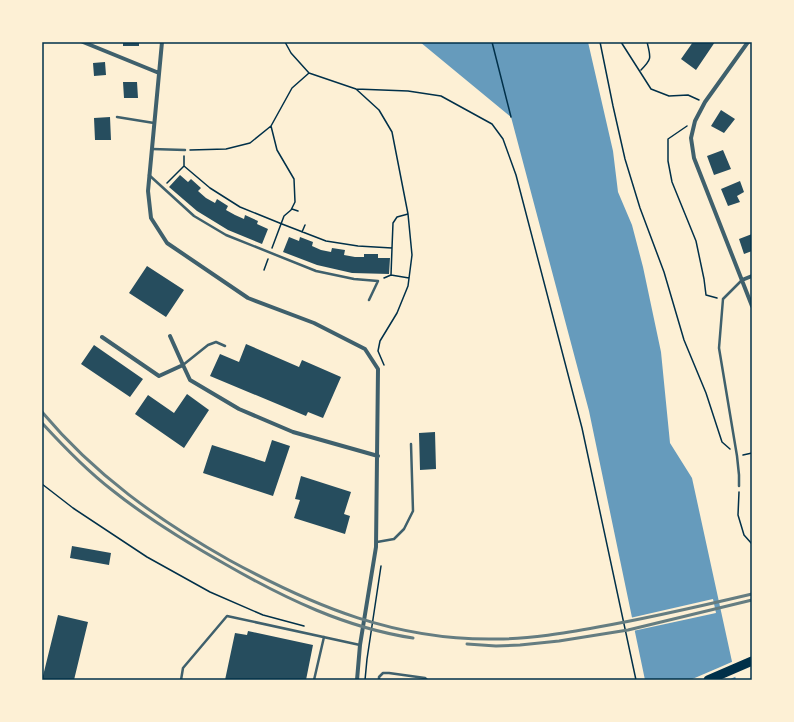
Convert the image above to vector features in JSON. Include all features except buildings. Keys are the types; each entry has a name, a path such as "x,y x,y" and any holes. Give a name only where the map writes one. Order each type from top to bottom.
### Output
{"highway":[{"path":"708,680 752,661"}],"street":[{"path":"83,42 158,73"},
{"path":"162,42 148,191 151,218 167,243 248,298 314,323 365,350 378,369 377,542 360,645 357,680"},
{"path":"748,42 705,102 695,120 692,138 694,158 752,306"},
{"path":"742,280 752,276"},
{"path":"170,336 190,380 239,409 293,432 378,456"},
{"path":"102,337 159,376 183,365"}],"lane":[{"path":"117,117 154,123"},
{"path":"152,149 184,150"},
{"path":"149,175 194,216 226,236 316,271 354,279 378,281 369,300"},
{"path":"739,486 737,456 720,348 723,299 742,280"},
{"path":"183,365 208,345 216,342 225,346"},
{"path":"377,542 394,539 404,529 413,511 411,444"},
{"path":"181,680 183,668 227,616 360,645"},
{"path":"314,680 324,637"},
{"path":"379,680 379,677 383,673 425,678 427,680"}],"path":[{"path":"285,42 291,53 310,73 356,89 408,91 442,96 492,124 503,139 518,182 582,428 636,680"},
{"path":"492,42 511,117"},
{"path":"600,42 625,159 640,208 664,272 684,340 706,393 722,442 737,456 752,453"},
{"path":"621,42 652,89 669,96 688,94 705,102"},
{"path":"640,71 649,61 650,54 647,42"},
{"path":"163,188 184,166 184,150 226,149 250,143 271,126 292,88 310,73"},
{"path":"356,89 380,110 392,132 408,214 412,255 408,286 397,313 380,341 378,351 384,365"},
{"path":"695,120 668,139 668,161 672,182 696,241 706,295 723,299"},
{"path":"264,270 284,216 292,209 295,202 294,179 277,150 271,126"},
{"path":"184,166 210,188 240,207 302,232 326,241 358,246 392,248"},
{"path":"292,209 298,211"},
{"path":"391,275 393,223 397,217 408,214"},
{"path":"302,232 305,225"},
{"path":"378,281 391,275 409,278"},
{"path":"42,484 74,508 147,557 210,592 263,615 308,627"},
{"path":"739,486 738,516 744,535 752,544"},
{"path":"365,680 381,564"}],"water":[{"path":"420,42 588,42 613,151 618,192 632,225 643,267 661,352 670,443 692,478 736,680 645,680 589,411 511,117"}],"pier":[{"path":"713,599 716,613 633,631 630,618"},
{"path":"734,661 737,676 728,680 690,680 718,668"}],"railway":[{"path":"42,412 62,435 106,476 129,495 177,529 229,560 293,592 358,618 391,627 425,634 460,638 497,639 535,637 675,612 752,594"},
{"path":"42,423 76,458 112,490 153,520 210,556 247,577 316,610 364,627 413,638"},
{"path":"467,644 496,646 559,641 628,630 752,600"}]}
